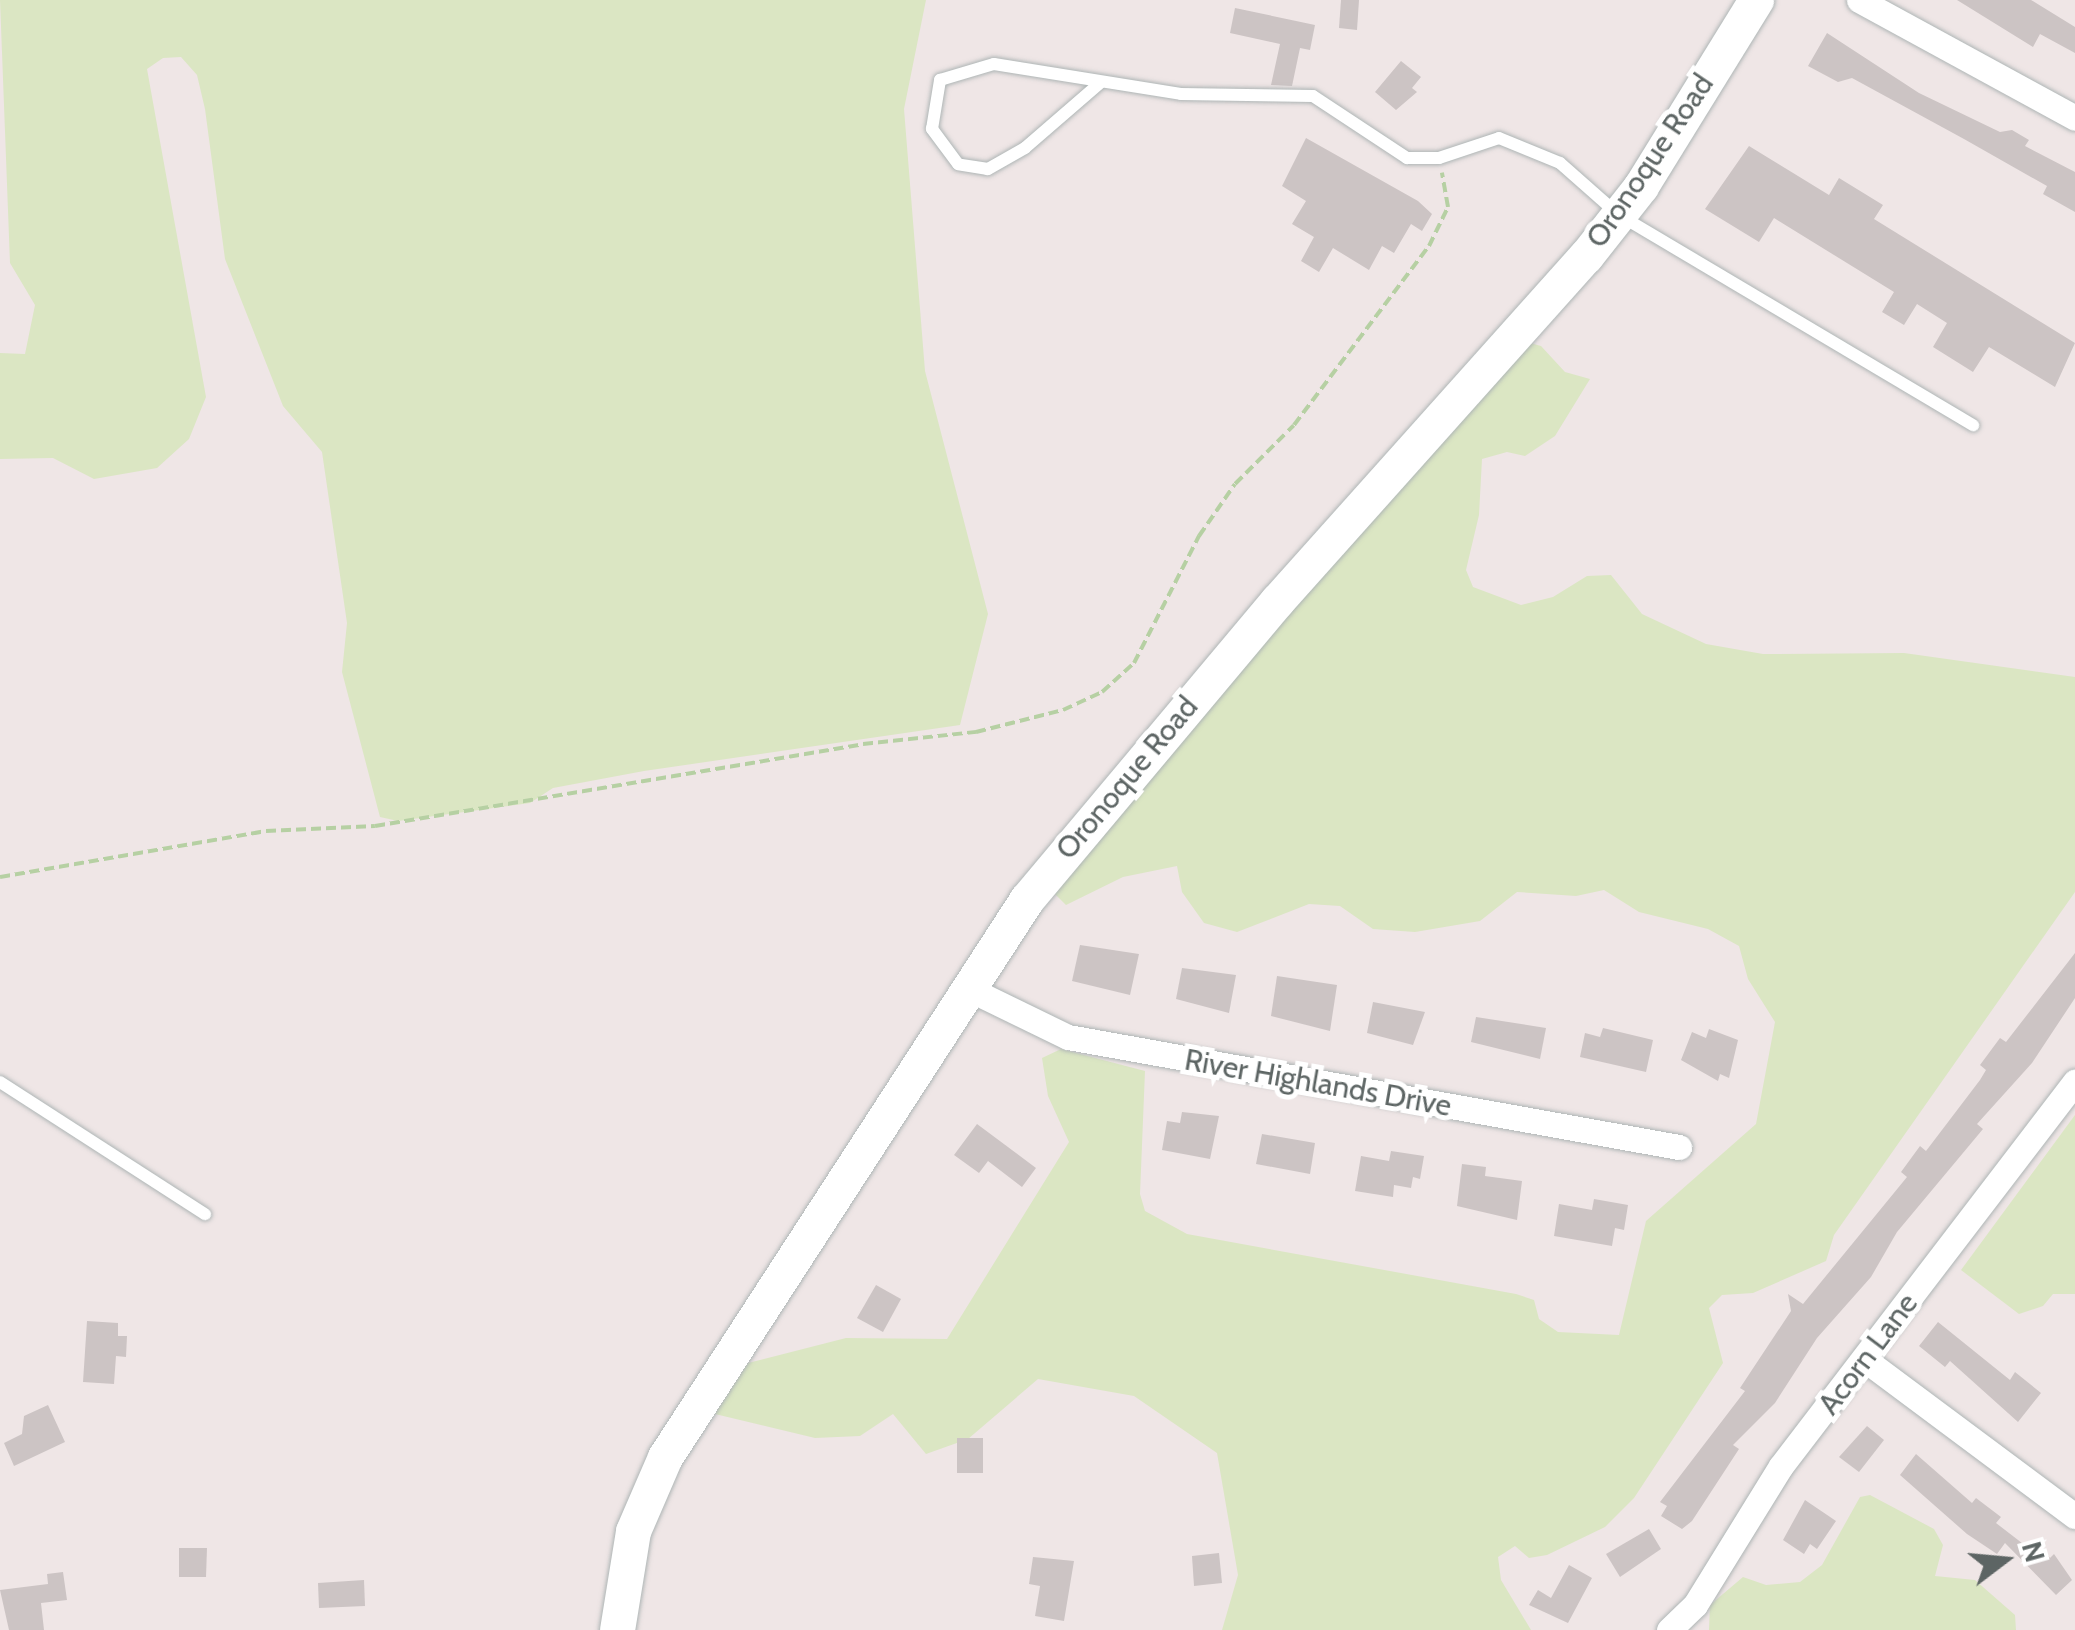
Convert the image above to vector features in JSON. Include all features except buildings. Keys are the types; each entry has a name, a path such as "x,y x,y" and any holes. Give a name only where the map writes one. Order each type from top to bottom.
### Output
{"street":[{"name":"Oronoque Road","path":"617,1630 633,1530 665,1458 1027,899 1217,670 1618,215 1756,0"},
{"path":"1859,0 2075,118"},
{"name":"River Highlands Drive","path":"967,988 1040,1028 1098,1044 1678,1146"},
{"name":"Acorn Lane","path":"1668,1630 1694,1605 1762,1494 2075,1082"},
{"path":"1864,1359 2075,1516"}],"lane":[{"path":"1100,83 1025,148 988,169 958,164 932,130 940,80 994,64 1100,83 1265,99 1313,96 1407,158 1439,158 1499,138 1560,163 1618,215 1973,425"},
{"path":"0,1082 205,1214"}],"path":[{"path":"0,877 266,831 375,826 863,744 976,732 1062,710 1102,692 1134,662 1199,536 1235,484 1294,425 1429,246 1448,207 1439,158"}],"green space":[{"path":"0,0 926,0 904,109 925,371 988,614 960,725 644,771 553,788 530,803 398,821 380,817 342,672 347,623 322,452 283,406 225,259 205,109 197,75 181,57 163,58 147,69 206,397 189,439 157,468 94,479 53,458 0,459 0,353 25,354 35,305 10,263"},
{"path":"1523,341 1541,346 1565,372 1590,379 1555,436 1525,456 1507,452 1482,459 1479,515 1466,570 1473,587 1521,605 1553,597 1587,576 1611,575 1642,614 1706,644 1763,654 1904,653 2075,677 2075,892 1834,1235 1826,1261 1753,1293 1722,1295 1709,1308 1723,1363 1634,1498 1605,1527 1547,1555 1529,1558 1515,1546 1498,1557 1501,1580 1531,1630 1222,1630 1238,1575 1217,1453 1134,1396 1038,1379 968,1439 926,1454 893,1414 860,1436 815,1438 715,1414 748,1363 846,1338 947,1339 1069,1142 1048,1096 1042,1058 1061,1049 1145,1071 1140,1194 1145,1211 1187,1234 1516,1294 1534,1300 1539,1319 1558,1332 1619,1335 1646,1221 1756,1124 1775,1022 1748,979 1739,946 1708,929 1639,912 1604,890 1576,896 1517,892 1480,921 1415,932 1373,929 1340,906 1309,904 1237,932 1204,923 1182,892 1177,866 1123,877 1066,905 1053,892 1190,719"},
{"path":"2075,1115 2075,1294 2053,1294 2043,1306 2019,1314 1961,1270"},
{"path":"1870,1495 1934,1529 1943,1545 1935,1576 1975,1580 2015,1615 2016,1630 1709,1630 1710,1605 1743,1577 1766,1585 1800,1582 1822,1565 1860,1497"}]}
